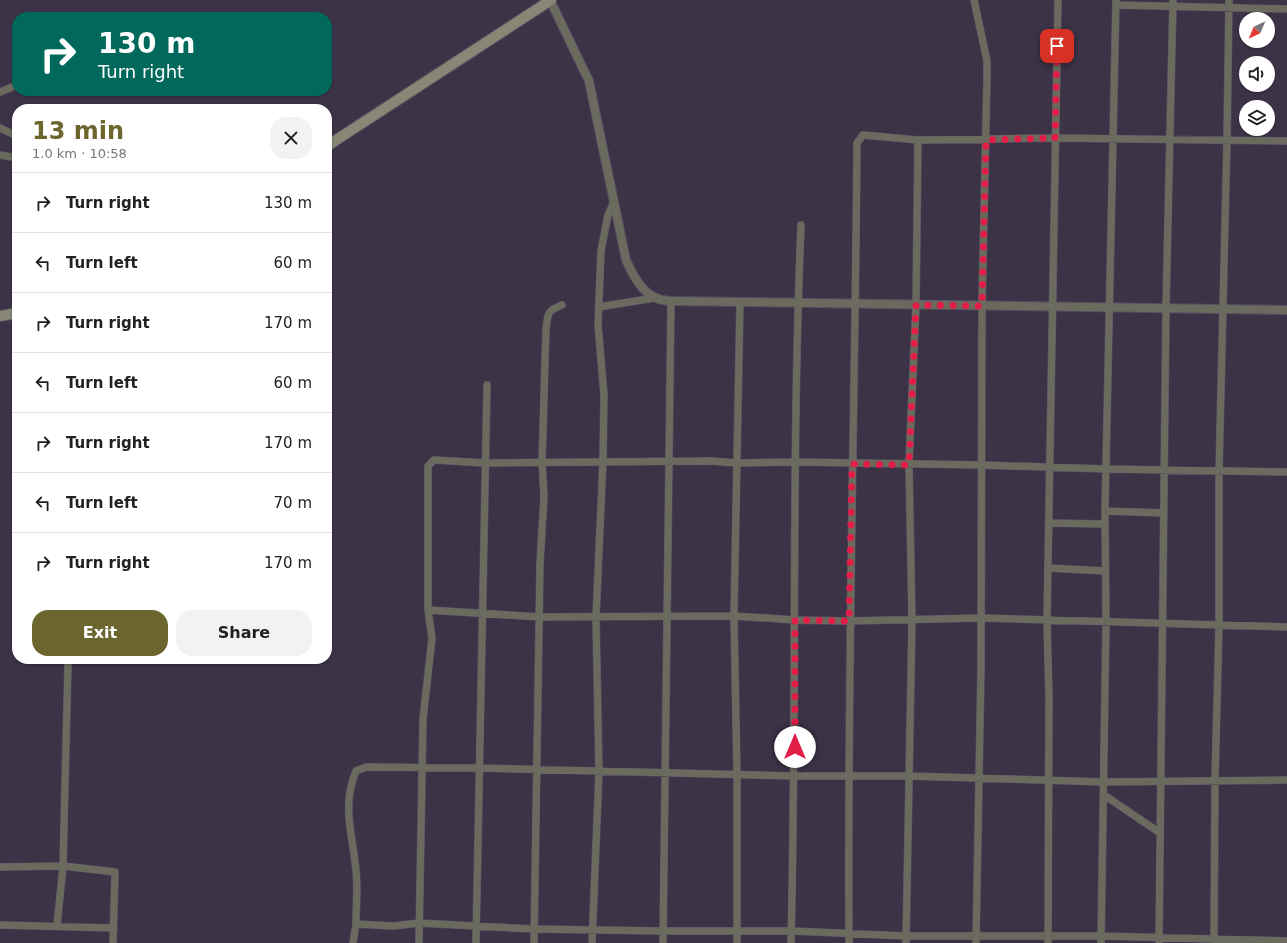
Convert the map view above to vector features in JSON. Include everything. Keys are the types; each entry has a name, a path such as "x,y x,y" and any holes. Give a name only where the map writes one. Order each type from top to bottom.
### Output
{"main road":[{"path":"332,143 550,0"},
{"path":"0,316 12,314"}],"street":[{"path":"550,0 589,81 626,260 633,276 643,290 654,298"},
{"path":"974,0 987,61 982,306 982,465 976,940"},
{"path":"1048,939 1047,620 1058,0"},
{"path":"1101,939 1106,623 1105,511 1108,307 1116,3 1229,4 1287,9"},
{"path":"1159,940 1166,308 1173,3"},
{"path":"1214,941 1215,781 1219,626 1219,472 1229,4"},
{"path":"0,92 12,87"},
{"path":"0,128 12,134"},
{"path":"849,943 849,621 856,304 857,143 863,135 918,140 1055,138 1170,141 1287,141"},
{"path":"906,939 912,620 909,465 916,305 918,140"},
{"path":"0,155 12,157"},
{"path":"592,943 599,772 596,617 603,461 604,395 598,325 601,250 608,216 614,202"},
{"path":"791,943 795,776 795,462 798,303 802,225"},
{"path":"599,307 654,298 671,301 1287,310"},
{"path":"663,943 671,301"},
{"path":"737,943 737,774 734,616 740,302"},
{"path":"534,943 536,769 544,496 542,463 548,314 554,308 562,305"},
{"path":"476,943 487,385"},
{"path":"419,943 423,719 432,638 428,610 428,466 434,460 485,463 603,461 711,461 737,463 795,462 982,465 1219,472 1287,472"},
{"path":"1105,511 1164,513"},
{"path":"1049,523 1105,524"},
{"path":"1048,568 1105,571"},
{"path":"428,610 482,615 596,617 668,615 734,616 795,620 849,621 980,618 1219,626 1287,626"},
{"path":"57,926 63,866 68,664"},
{"path":"353,943 356,924 356,872 348,813 352,782 356,771 366,767 536,769 599,772 666,772 795,776 909,776 1104,782 1161,780 1287,780"},
{"path":"1104,795 1160,833"},
{"path":"0,867 63,866 115,872 113,943"},
{"path":"356,924 393,926 419,923 592,930 792,931 848,933 906,939 1101,939 1287,942"},
{"path":"0,925 114,928"}],"route":[{"path":"795,747 795,620 849,621 852,464 909,465 916,305 982,306 986,140 1055,138 1057,46"}]}
